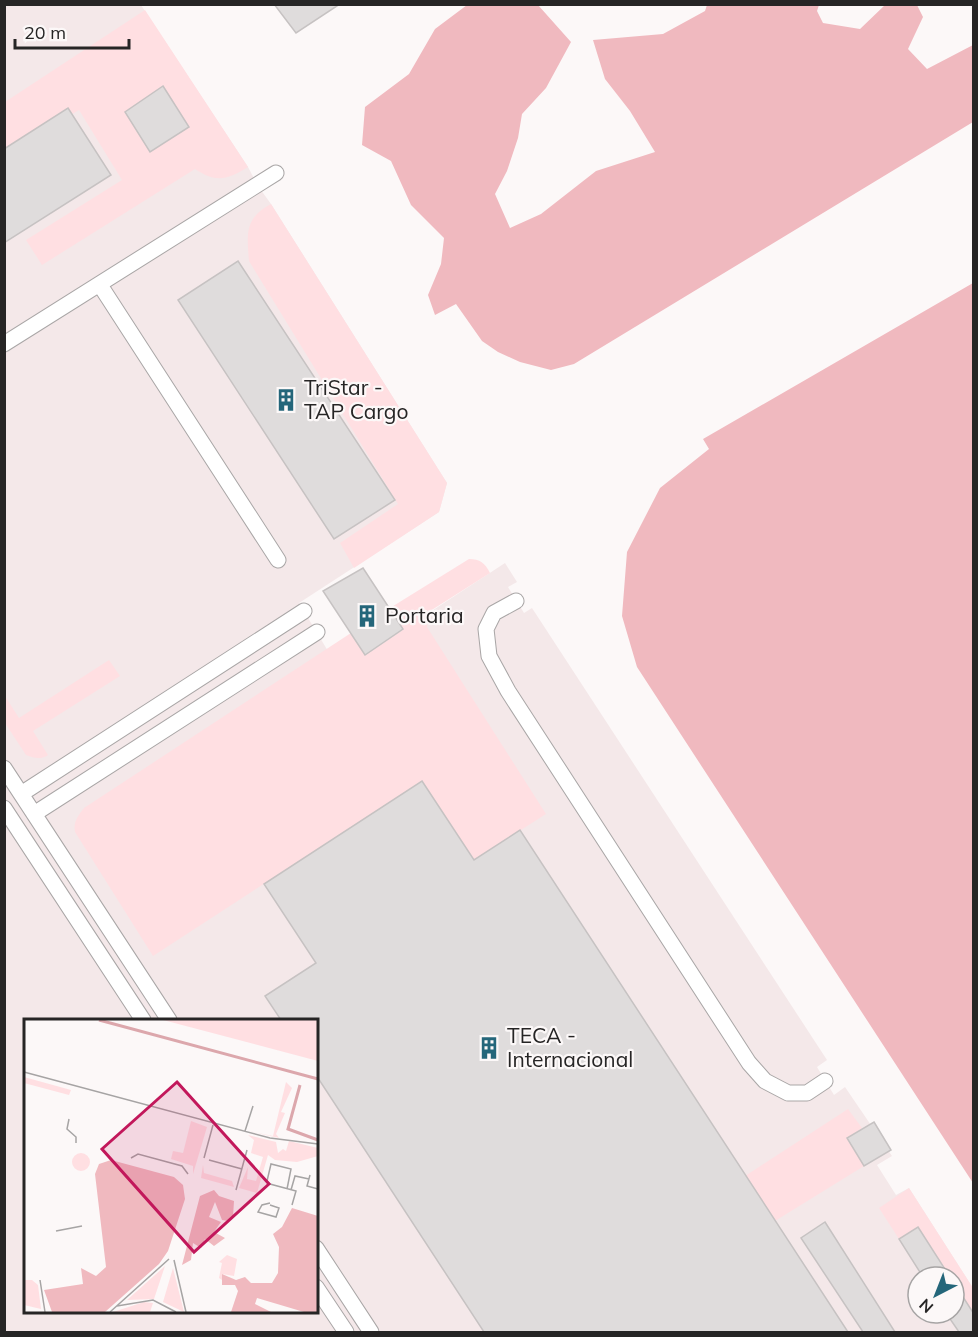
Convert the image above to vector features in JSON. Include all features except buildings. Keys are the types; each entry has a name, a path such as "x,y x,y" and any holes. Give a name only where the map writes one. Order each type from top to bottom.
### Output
{"lane":[{"path":"4,344 276,173"},
{"path":"100,285 278,560"},
{"path":"516,601 494,613 486,629 489,656 508,691 749,1064 765,1081 788,1093 807,1093 825,1081"},
{"path":"21,794 304,611"},
{"path":"34,813 317,632"},
{"path":"4,768 168,1019"},
{"path":"4,808 142,1019"},
{"path":"318,1251 371,1332"},
{"path":"318,1290 346,1332"}],"shaded area":[{"path":"5,5 141,5 248,167 447,483 439,512 299,603 340,671 505,563 517,582 508,587 524,613 532,608 827,1060 817,1067 834,1095 845,1087 892,1156 877,1165 896,1195 909,1188 958,1265 906,1265 906,1325 966,1325 966,1277 973,1288 973,1332 5,1332"},
{"path":"467,5 538,5 571,42 546,88 522,114 518,138 507,171 495,194 510,228 541,214 596,171 655,152 630,111 605,79 593,40 663,34 705,11 707,5 819,5 817,11 823,23 860,29 885,5 917,5 923,17 908,49 927,69 973,45 973,122 574,364 551,370 520,362 498,352 482,341 456,304 435,315 428,295 441,264 444,238 411,205 391,161 362,145 365,107 409,74 435,29"},
{"path":"145,10 248,167 234,175 222,178 209,176 195,169 42,265 26,240 122,180 79,110 5,155 5,102"},
{"path":"271,204 447,483 439,512 354,568 340,543 398,504 249,261 249,228 256,215"},
{"path":"973,283 973,1183 637,667 622,616 627,552 660,488 709,449 703,439"},
{"path":"469,559 482,562 490,573 427,613 427,627 546,814 474,860 422,781 153,956 75,832 75,822 84,808 351,633 366,655 403,630 390,608"},
{"path":"109,660 120,676 33,731 48,755 37,758 26,755 5,723 5,696 19,718"},
{"path":"848,1109 862,1128 847,1138 864,1166 775,1221 745,1176"},
{"path":"909,1188 958,1265 942,1265 918,1227 899,1239 879,1208"},
{"path":"966,1277 973,1288 973,1314 966,1303"}],"place":[{"name":"TriStar - TAP Cargo","path":"286,400"},
{"name":"Portaria","path":"367,616"},
{"name":"TECA - Internacional","path":"489,1048"}]}
